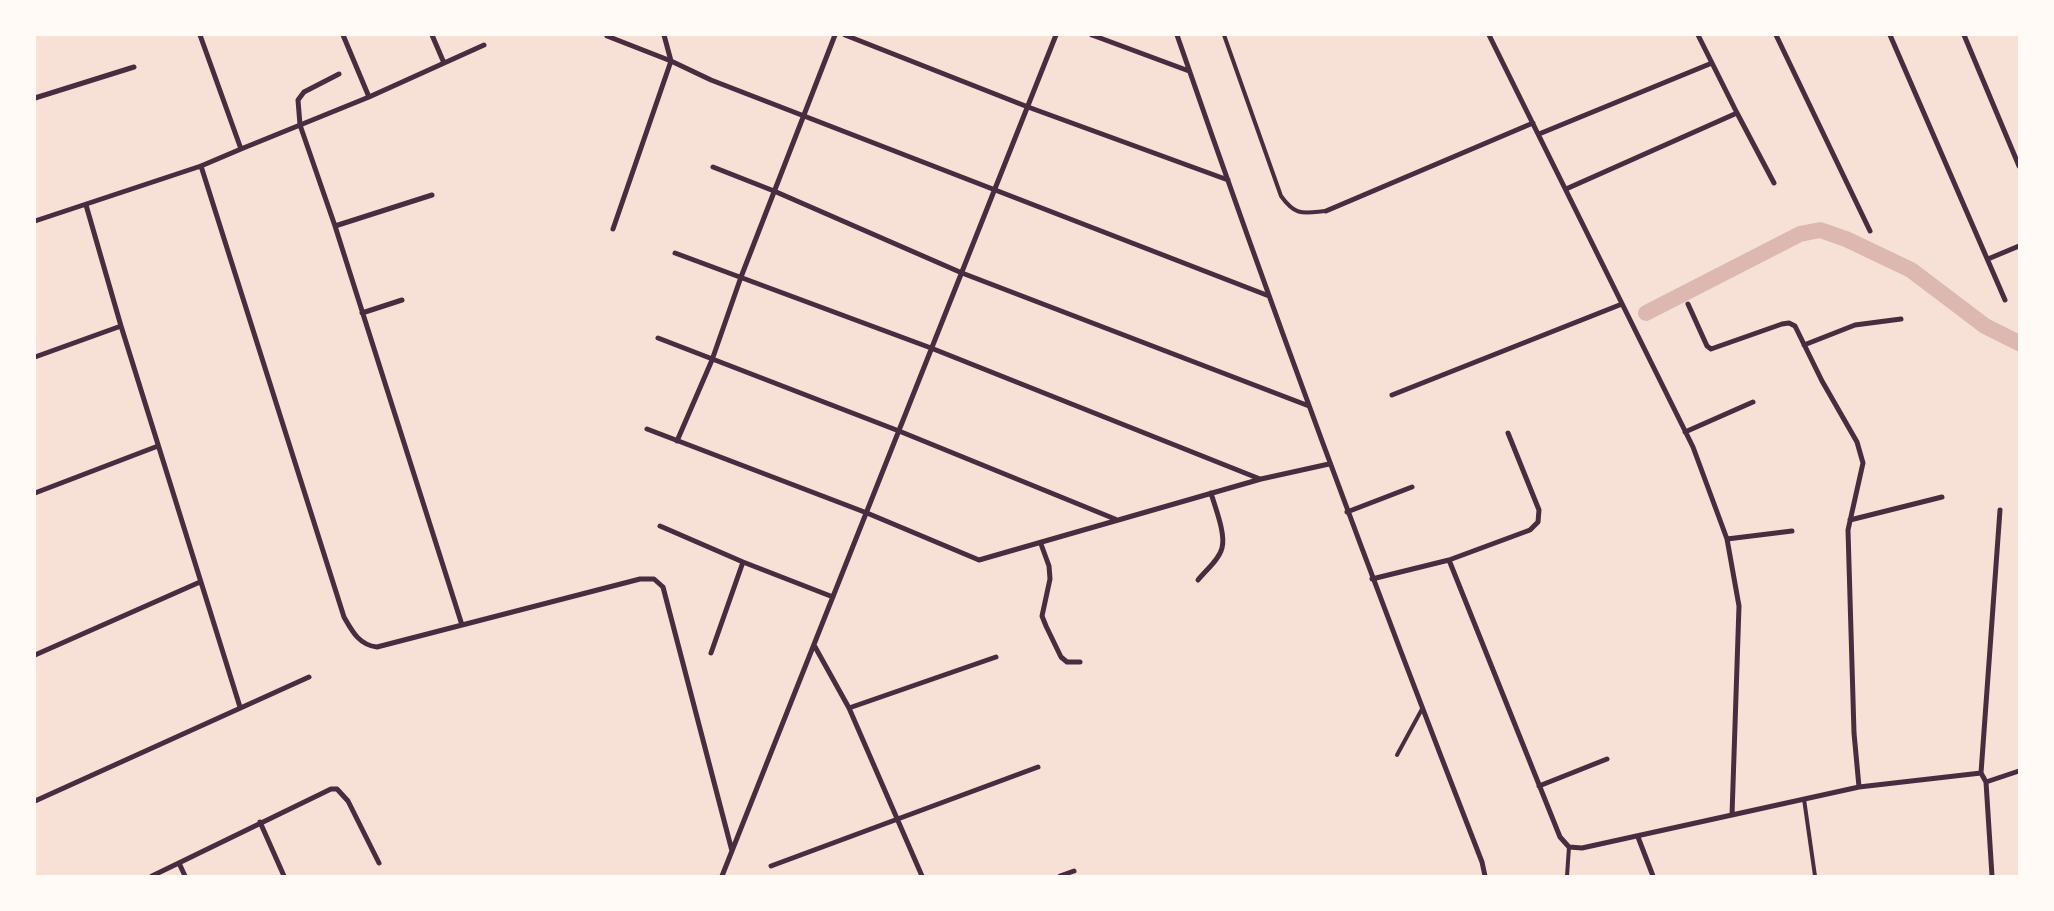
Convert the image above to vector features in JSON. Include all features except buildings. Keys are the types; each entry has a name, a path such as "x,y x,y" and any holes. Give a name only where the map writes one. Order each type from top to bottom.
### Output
{"street":[{"path":"200,35 241,149"},
{"path":"343,35 369,97"},
{"path":"432,35 444,63"},
{"path":"613,229 671,61 664,35"},
{"path":"677,442 712,360 741,277 835,35"},
{"path":"845,35 1028,108 1228,180"},
{"path":"722,876 1056,35"},
{"path":"1092,35 1189,71"},
{"path":"1177,35 1347,512 1482,862 1485,876"},
{"path":"1489,35 1693,448 1727,539 1739,606 1732,815"},
{"path":"1698,35 1774,182"},
{"path":"1776,35 1870,231"},
{"path":"1890,35 2005,300"},
{"path":"1964,35 2019,166"},
{"path":"607,36 671,61 711,80 1269,296"},
{"path":"35,221 201,166 369,97 484,45"},
{"path":"1538,134 1712,63"},
{"path":"35,98 134,67"},
{"path":"339,74 299,96 300,125 335,226 462,625"},
{"path":"1566,189 1737,113"},
{"path":"1326,211 1533,123"},
{"path":"201,166 344,617 359,640 366,645 377,647 640,579 649,578 659,582 663,587 732,851"},
{"path":"713,168 774,191 962,274 1309,406"},
{"path":"335,226 432,195"},
{"path":"86,205 121,326 240,708"},
{"path":"1988,258 2019,246"},
{"path":"675,253 931,348 1261,479"},
{"path":"362,313 402,300"},
{"path":"1392,395 1622,304"},
{"path":"1688,304 1707,346 1711,349 1789,323 1795,326 1822,380 1857,442 1863,463 1848,537 1854,733 1859,787"},
{"path":"1804,345 1855,326 1901,319"},
{"path":"35,357 121,326"},
{"path":"658,338 899,431 1116,519"},
{"path":"1685,432 1753,402"},
{"path":"647,429 867,513 979,560 1041,544 1116,519 1261,479 1330,464"},
{"path":"1372,579 1449,560 1530,530 1538,522 1539,510 1508,433"},
{"path":"35,494 158,446"},
{"path":"1347,512 1412,487"},
{"path":"1198,580 1217,558 1222,548 1223,537 1211,493"},
{"path":"1850,520 1942,496"},
{"path":"1992,876 1986,782 1980,773 2000,510"},
{"path":"660,526 743,562 833,597"},
{"path":"1727,539 1792,531"},
{"path":"1041,544 1049,566 1050,579 1042,616 1061,658 1067,662 1080,662"},
{"path":"1449,560 1560,837 1569,847 1582,848 1638,837 1859,787 1980,773"},
{"path":"711,653 743,562"},
{"path":"35,656 200,582"},
{"path":"814,644 849,708 922,876"},
{"path":"849,708 996,657"},
{"path":"35,800 309,678"},
{"path":"1539,786 1607,759"},
{"path":"771,866 1038,767"},
{"path":"1986,782 2019,770"},
{"path":"152,876 331,789 337,789 348,801 379,863"},
{"path":"260,822 284,876"},
{"path":"1638,837 1653,876"},
{"path":"179,863 185,876"},
{"path":"1060,876 1074,871"}],"lane":[{"path":"1224,35 1281,196 1290,209 1302,213 1326,211"},
{"path":"1398,755 1422,709"},
{"path":"1804,799 1815,876"},
{"path":"1567,876 1569,847"}],"waterway":[{"path":"1646,313 1800,234 1820,230 1846,239 1911,270 1985,326 2019,343"}]}
